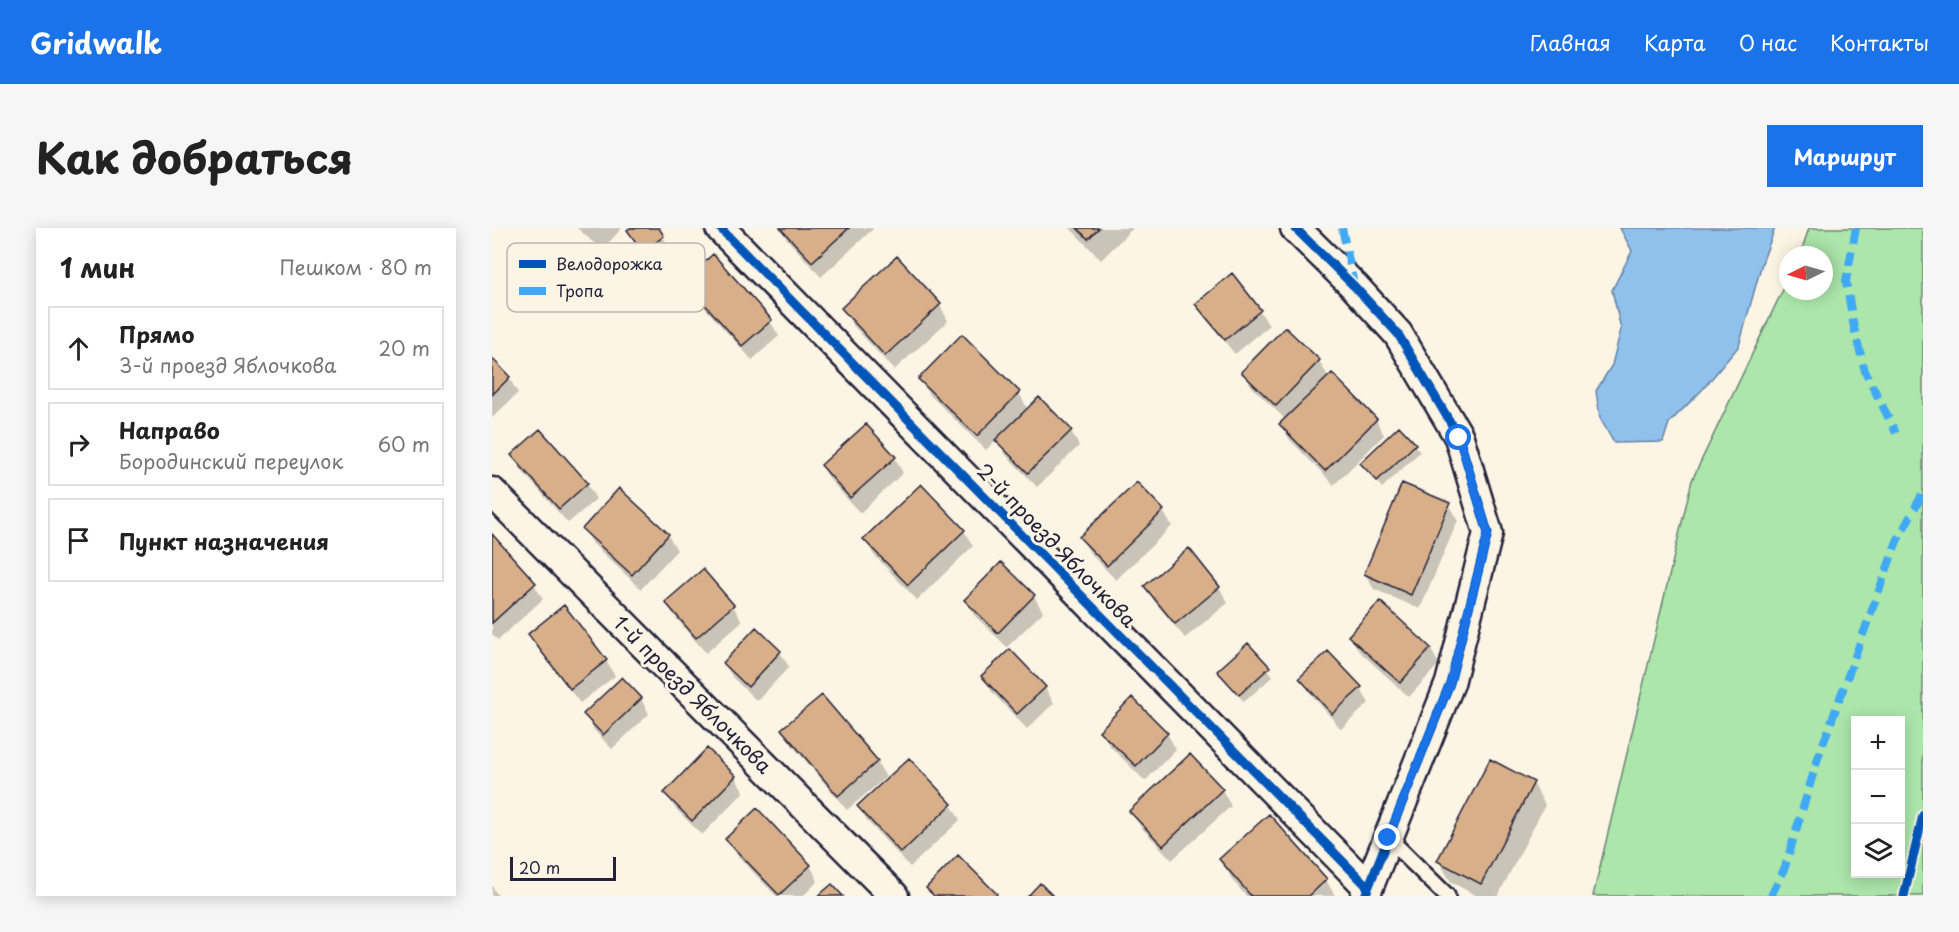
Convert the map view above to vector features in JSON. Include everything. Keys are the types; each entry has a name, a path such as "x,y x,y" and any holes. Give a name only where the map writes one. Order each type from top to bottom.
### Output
{"street":[{"name":"2-й проезд Яблочкова","path":"720,228 1367,892"},
{"path":"1295,228 1398,334 1459,438 1488,533 1450,683 1367,892"},
{"name":"1-й проезд Яблочкова","path":"492,492 894,896"}],"lane":[{"path":"1388,838 1447,896"}],"green space":[{"path":"1809,228 1923,228 1923,896 1593,896 1692,480 1779,298 1779,300 1833,300 1833,246 1803,246"}],"water":[{"path":"1620,228 1775,228 1762,263 1739,346 1703,389 1669,423 1663,442 1614,443 1600,418 1596,391 1612,365 1621,329 1612,290 1632,251"}],"building":[{"path":"630,228 659,228 664,236 655,243 636,243 627,230"},
{"path":"780,228 849,228 812,262"},
{"path":"1077,228 1099,228 1088,239"},
{"path":"713,254 772,320 742,346 705,305 705,261"},
{"path":"897,256 941,304 885,356 841,308"},
{"path":"1232,273 1261,310 1225,340 1195,304"},
{"path":"1285,327 1320,360 1276,406 1241,372"},
{"path":"962,334 1020,392 977,436 918,379"},
{"path":"492,358 510,377 492,395"},
{"path":"1332,373 1377,419 1325,471 1279,424"},
{"path":"1039,397 1072,430 1028,473 995,440"},
{"path":"866,424 896,457 850,498 821,465"},
{"path":"1399,426 1416,444 1377,481 1360,463"},
{"path":"540,429 588,483 559,509 511,455"},
{"path":"1137,482 1164,510 1107,566 1079,537"},
{"path":"1402,483 1450,503 1411,595 1364,574"},
{"path":"921,484 965,530 908,585 863,539"},
{"path":"619,488 669,534 632,575 582,529"},
{"path":"492,534 536,583 492,623"},
{"path":"1189,548 1220,587 1175,624 1144,586"},
{"path":"1001,562 1035,595 998,633 964,600"},
{"path":"703,569 734,605 696,638 665,602"},
{"path":"1380,601 1431,648 1400,683 1348,636"},
{"path":"564,605 607,660 570,689 528,634"},
{"path":"756,627 781,651 748,687 723,663"},
{"path":"1248,643 1270,667 1239,695 1217,671"},
{"path":"1010,649 1046,687 1017,714 981,676"},
{"path":"1328,651 1362,687 1332,714 1299,678"},
{"path":"622,677 642,698 603,735 583,714"},
{"path":"822,695 878,761 838,796 781,729"},
{"path":"1132,697 1168,733 1136,766 1099,731"},
{"path":"707,748 736,776 692,821 664,793"},
{"path":"1190,754 1223,789 1163,846 1129,811"},
{"path":"909,758 952,804 901,853 857,806"},
{"path":"1490,759 1534,782 1481,884 1437,861"},
{"path":"757,808 811,865 779,895 725,839"},
{"path":"1269,814 1327,879 1309,896 1251,896 1219,859"},
{"path":"958,855 997,894 995,896 934,896 926,888"},
{"path":"1040,883 1053,896 1028,896"},
{"path":"832,884 843,896 818,896"}],"marked path":[{"path":"1342,228 1354,284"},
{"path":"1856,228 1846,281 1854,328 1865,371 1896,433"},
{"path":"1771,896 1785,867 1818,758 1897,541 1923,493"}],"cycle path":[{"path":"720,228 1368,887"},
{"path":"1295,228 1355,287 1398,334 1459,437 1488,533 1450,683 1365,896"},
{"path":"1904,896 1923,815"}],"route":[{"path":"1388,838 1450,683 1488,533 1459,438"}]}
